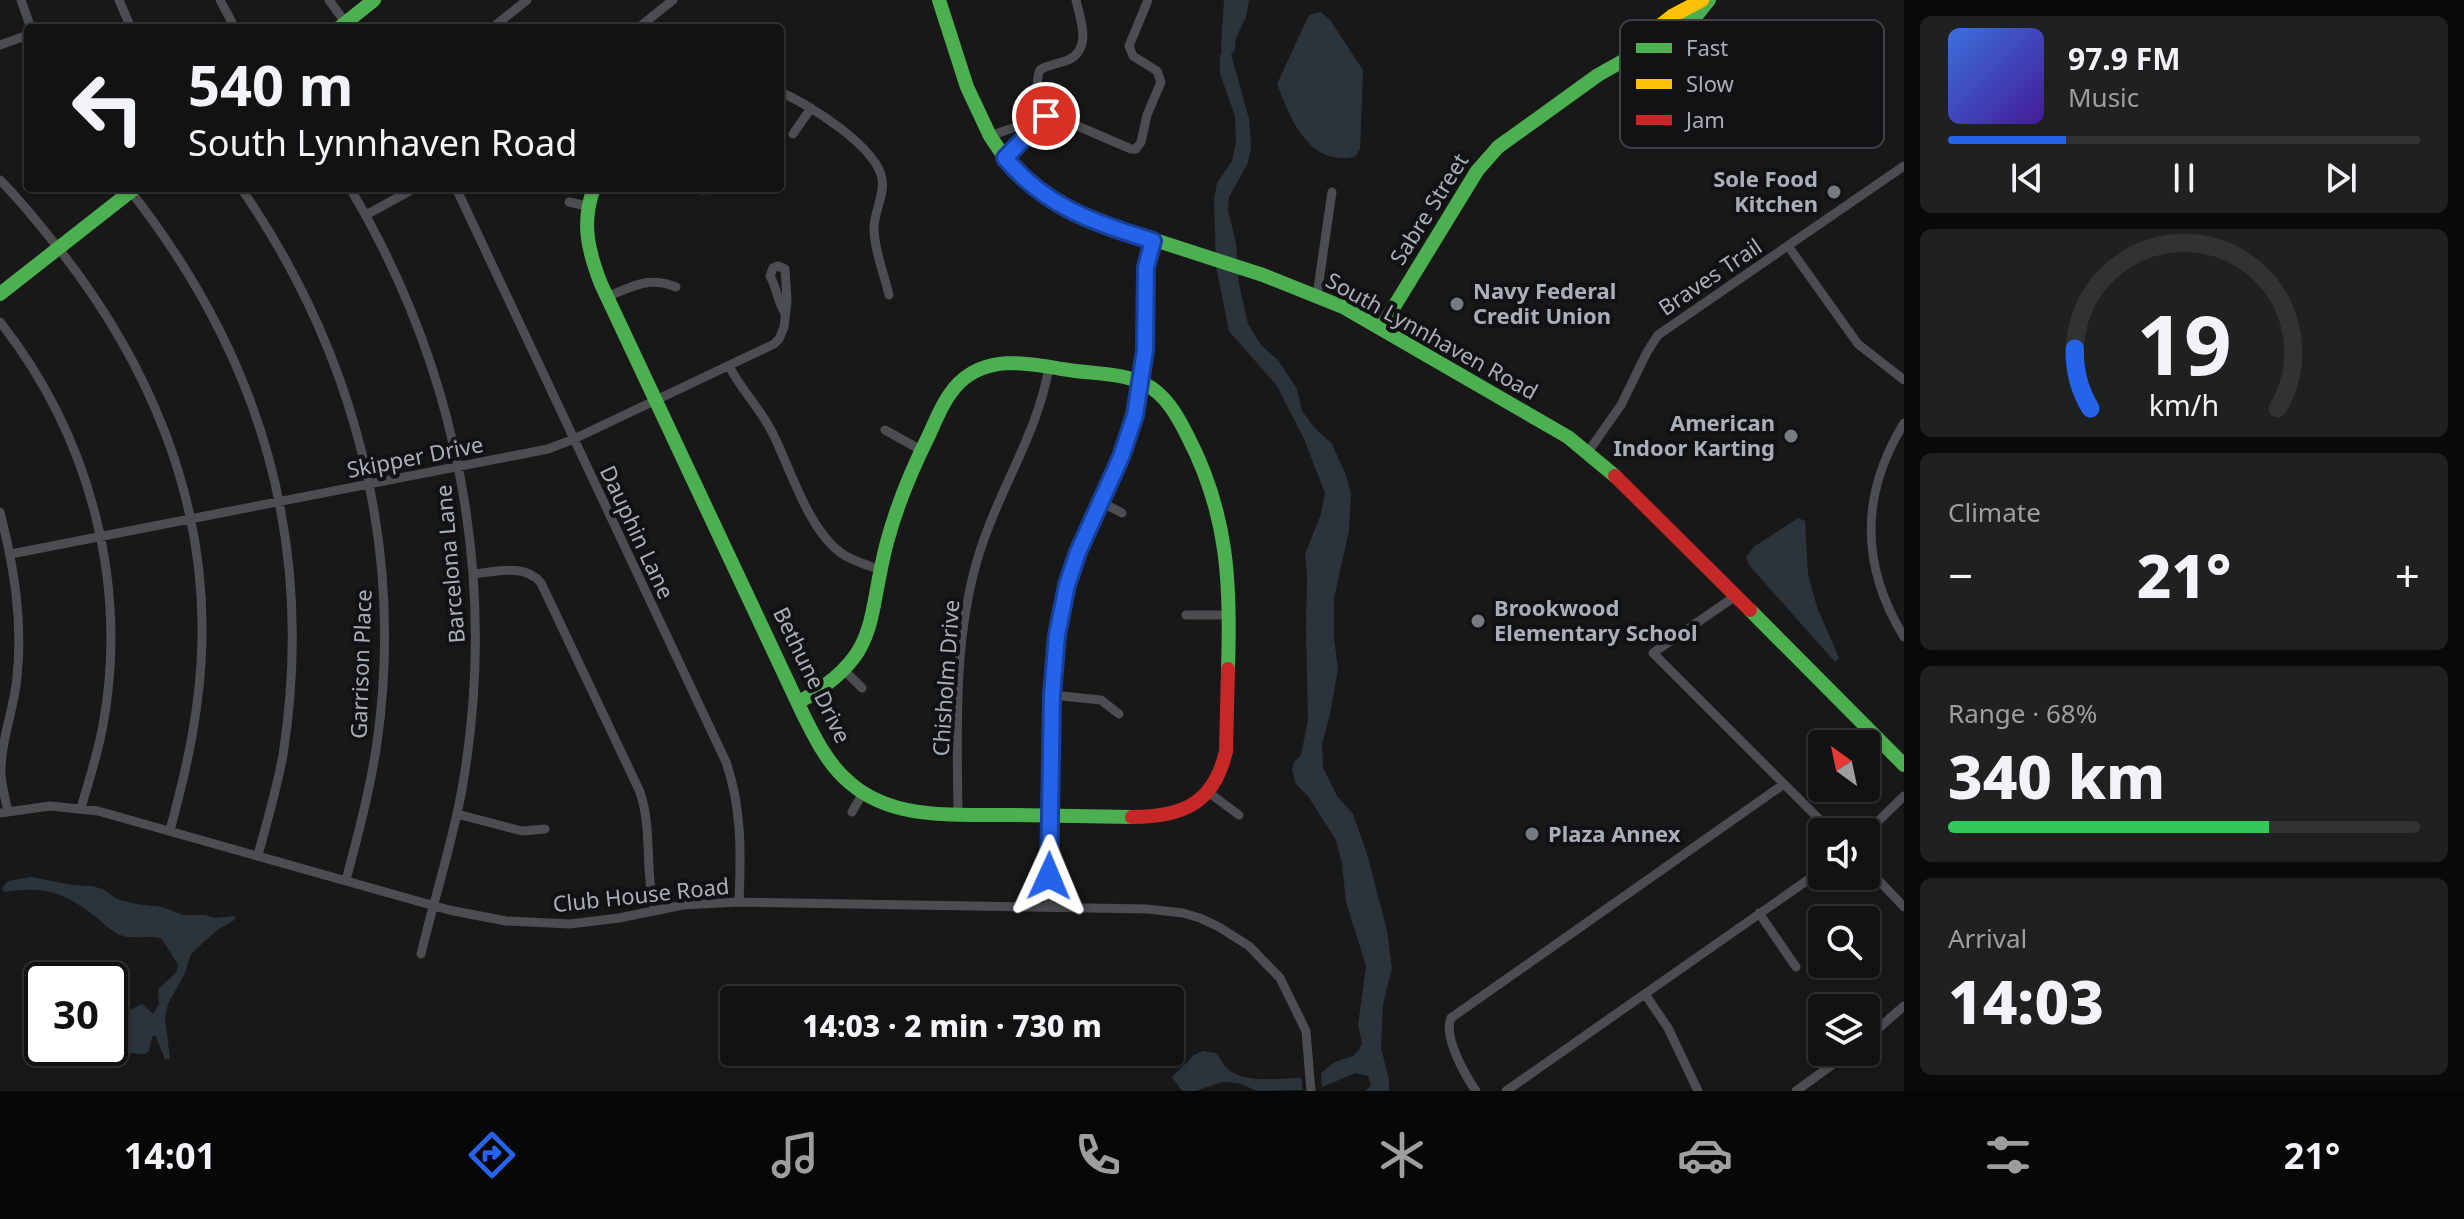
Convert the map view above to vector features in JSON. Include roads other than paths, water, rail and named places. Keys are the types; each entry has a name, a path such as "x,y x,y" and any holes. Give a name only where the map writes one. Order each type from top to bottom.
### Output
{"street":[{"path":"21,0 30,24"},
{"path":"119,0 129,24"},
{"path":"220,0 233,24"},
{"path":"329,0 344,24"},
{"path":"347,24 374,0"},
{"path":"497,24 527,0"},
{"path":"643,24 673,0"},
{"name":"South Lynnhaven Road","path":"939,0 968,91 990,136 1005,158 1058,205 1103,225 1244,268 1317,295 1381,328 1568,437 1634,492 1904,765"},
{"path":"1048,114 1037,84 1037,75 1044,67 1069,59 1081,45 1083,30 1076,0"},
{"path":"990,136 1048,114 1128,149 1139,146 1147,115 1161,82 1157,71 1133,56 1129,46 1148,0"},
{"name":"Sabre Street","path":"1668,20 1702,0"},
{"name":"Sabre Street","path":"1690,20 1709,0"},
{"path":"0,45 24,36"},
{"name":"Sabre Street","path":"1606,70 1620,58"},
{"name":"Sabre Street","path":"1381,328 1485,160 1511,135 1620,62"},
{"path":"784,94 811,108 857,142 879,167 883,185 874,229 889,295"},
{"path":"793,134 811,108"},
{"path":"1005,158 1048,114"},
{"path":"879,167 888,161"},
{"path":"1788,246 1904,166"},
{"path":"0,180 59,248 122,338 150,393 178,468 191,520 201,605 200,675 190,748 170,830"},
{"path":"0,294 127,192"},
{"path":"133,192 175,252 217,322 254,410 280,502 292,595 292,677 282,759 258,855"},
{"name":"Garrison Place","path":"243,192 295,275 333,356 354,420 369,485 383,592 383,687 368,797 346,880"},
{"name":"Barcelona Lane","path":"352,192 395,270 426,345 459,467 473,574 474,691 462,787 421,954"},
{"path":"366,215 408,192"},
{"name":"Dauphin Lane","path":"458,192 731,776 740,823 739,902"},
{"name":"Bethune Drive","path":"592,192 587,206 590,257 832,766 863,793 902,810 929,814 1159,817 1182,811 1208,792"},
{"path":"1317,295 1332,192"},
{"path":"569,202 587,206"},
{"path":"1049,907 1052,695 1057,635 1067,585 1078,552 1128,439 1141,382 1146,326 1146,267 1153,241"},
{"name":"Braves Trail","path":"1588,452 1621,405 1658,335 1788,246 1858,344 1904,380"},
{"path":"607,297 651,281 676,287"},
{"name":"Skipper Drive","path":"11,554 548,449 774,344 784,327 785,313"},
{"path":"0,322 35,369 63,422 86,480 101,538 109,596 110,665 103,726 81,808"},
{"path":"799,702 827,686 845,671 857,655 869,629 895,516 921,450 946,399 961,380 981,368 1004,362 1141,382 1159,393 1182,424 1213,492 1225,543 1228,615 1226,751 1220,774 1208,792 1239,815"},
{"path":"729,366 773,433 822,535 849,559 881,570"},
{"name":"Chisholm Drive","path":"958,814 961,644 969,594 996,504 1036,419 1049,367"},
{"path":"1904,423 1880,472 1874,492 1871,532 1872,552 1882,592 1904,637"},
{"path":"885,430 921,450"},
{"path":"1101,502 1122,513"},
{"path":"0,512 11,554 19,645 15,694 2,759 4,812"},
{"path":"473,574 521,570 534,575 541,583 640,792 648,822 649,871 655,909"},
{"path":"1737,595 1653,653 1818,818"},
{"path":"1186,615 1228,615"},
{"path":"845,671 862,688"},
{"path":"1052,695 1093,697 1109,704 1119,714"},
{"path":"1476,1091 1455,1050 1448,1028 1451,1018 1784,784"},
{"path":"852,812 863,793"},
{"path":"1880,819 1904,796"},
{"name":"Club House Road","path":"4,812 50,806 81,808 170,830 433,905 487,918 531,923 594,922 698,903 739,902 1169,911 1200,918 1235,935 1263,959 1286,988 1306,1031 1311,1091"},
{"path":"457,814 522,831 545,829"},
{"path":"1506,1091 1808,880"},
{"path":"1880,882 1904,907"},
{"path":"1759,913 1796,967"},
{"path":"1645,994 1668,1028 1698,1091"},
{"path":"1880,1027 1904,1006"},
{"path":"1796,1091 1831,1066"}],"waterway":[{"path":"1228,48 1231,0"}],"place":[{"name":"Sole Food Kitchen","path":"1834,192"},
{"name":"Navy Federal Credit Union","path":"1457,304"},
{"name":"American Indoor Karting","path":"1791,436"},
{"name":"Brookwood Elementary School","path":"1478,621"},
{"name":"Plaza Annex","path":"1532,834"}]}
